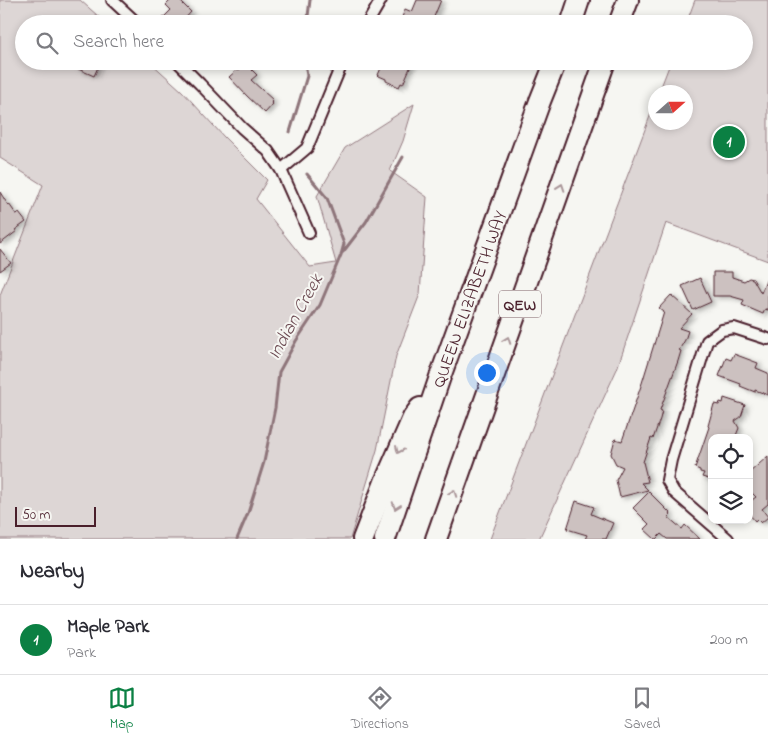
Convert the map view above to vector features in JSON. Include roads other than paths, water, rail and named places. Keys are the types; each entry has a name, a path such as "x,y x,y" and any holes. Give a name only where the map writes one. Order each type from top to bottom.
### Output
{"highway":[{"path":"574,15 579,0"},
{"path":"622,15 628,0"},
{"name":"QUEEN ELIZABETH WAY","path":"385,539 440,377 553,70"},
{"name":"QEW","path":"436,539 602,70"},
{"path":"363,539 413,418 440,377"}],"street":[{"path":"112,0 125,4 132,15"},
{"path":"372,15 381,0"},
{"path":"186,70 242,128 268,151 282,170 309,234"},
{"path":"282,170 307,148 339,70"},
{"path":"728,539 674,492 668,480 671,460 708,341 722,330 734,328 768,339"}],"waterway":[{"name":"Indian Creek","path":"308,15 310,0"},
{"name":"Indian Creek","path":"290,132 307,76 306,70"},
{"path":"343,252 366,222 403,157"},
{"name":"Indian Creek","path":"237,539 248,513 264,462 275,408 279,372 296,341 320,305 344,244 327,198 307,174"}],"place":[{"name":"Maple Park","path":"729,142"}]}
